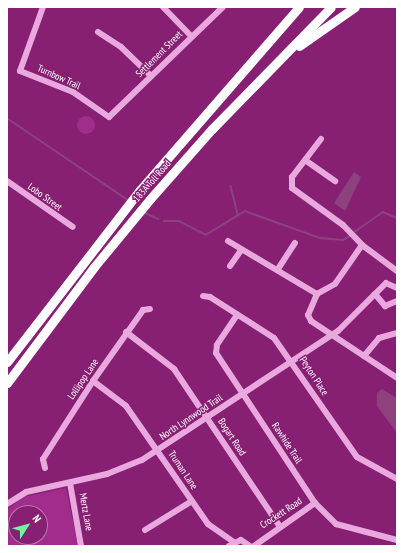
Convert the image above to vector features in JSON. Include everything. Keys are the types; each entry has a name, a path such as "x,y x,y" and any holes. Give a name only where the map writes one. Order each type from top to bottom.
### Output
{"highway":[{"name":"183A Toll Road","path":"7,383 68,301 150,199 212,129 331,7"},
{"path":"284,56 355,7"},
{"name":"183A Toll Road","path":"7,362 58,294 140,190 296,9"}],"street":[{"name":"Turnbow Trail","path":"43,7 20,71 73,92 109,116"},
{"path":"163,7 191,36"},
{"name":"Settlement Street","path":"109,116 223,7"},
{"path":"98,32 121,47 151,76"},
{"path":"321,139 292,177 292,188 348,231 362,245 397,271"},
{"path":"305,160 335,181"},
{"name":"Lobo Street","path":"7,181 73,227"},
{"path":"228,241 241,250 278,269 317,294"},
{"path":"278,269 294,243"},
{"path":"362,245 335,284 317,294 308,315 332,335 397,378"},
{"path":"230,266 241,250"},
{"name":"North Lynnwood Trail","path":"7,504 26,492 107,474 158,451 332,335 366,306 376,294 379,286 386,282 397,288"},
{"path":"376,294 381,304"},
{"name":"Peyton Place","path":"203,296 210,297 274,338 293,361 357,457 397,479"},
{"path":"366,306 396,303"},
{"name":"Lollipop Lane","path":"44,468 43,459 93,381 126,332 143,310 150,309"},
{"name":"Rawhide Trail","path":"237,315 217,345 216,353 315,503 336,524 397,540"},
{"name":"Bogart Road","path":"126,332 166,360 208,418 280,526"},
{"path":"364,356 379,338 397,333"},
{"name":"Truman Lane","path":"93,381 126,406 192,501 230,545"},
{"name":"Mertz Lane","path":"70,482 81,546"},
{"path":"145,530 192,501"},
{"name":"Crockett Road","path":"254,546 259,540 315,503"},
{"path":"385,546 386,538"},
{"name":"Crockett Road","path":"230,545 244,541 259,540"},
{"path":"244,541 250,546"}],"shaded area":[{"path":"86,116 92,119 95,125 92,131 86,134 80,131 77,125 80,119"},
{"path":"354,172 361,177 345,211 334,203"},
{"path":"382,389 397,398 397,433 377,406 377,393"},
{"path":"66,488 78,546 7,546 8,509 8,545 48,545 48,505 13,505 23,497"}],"waterway":[{"path":"7,118 128,200"},
{"path":"231,186 238,215"},
{"path":"164,221 179,221 206,235 245,211 320,238 343,240 350,236"},
{"path":"143,212 159,219"},
{"path":"353,233 383,212 397,218"}]}
